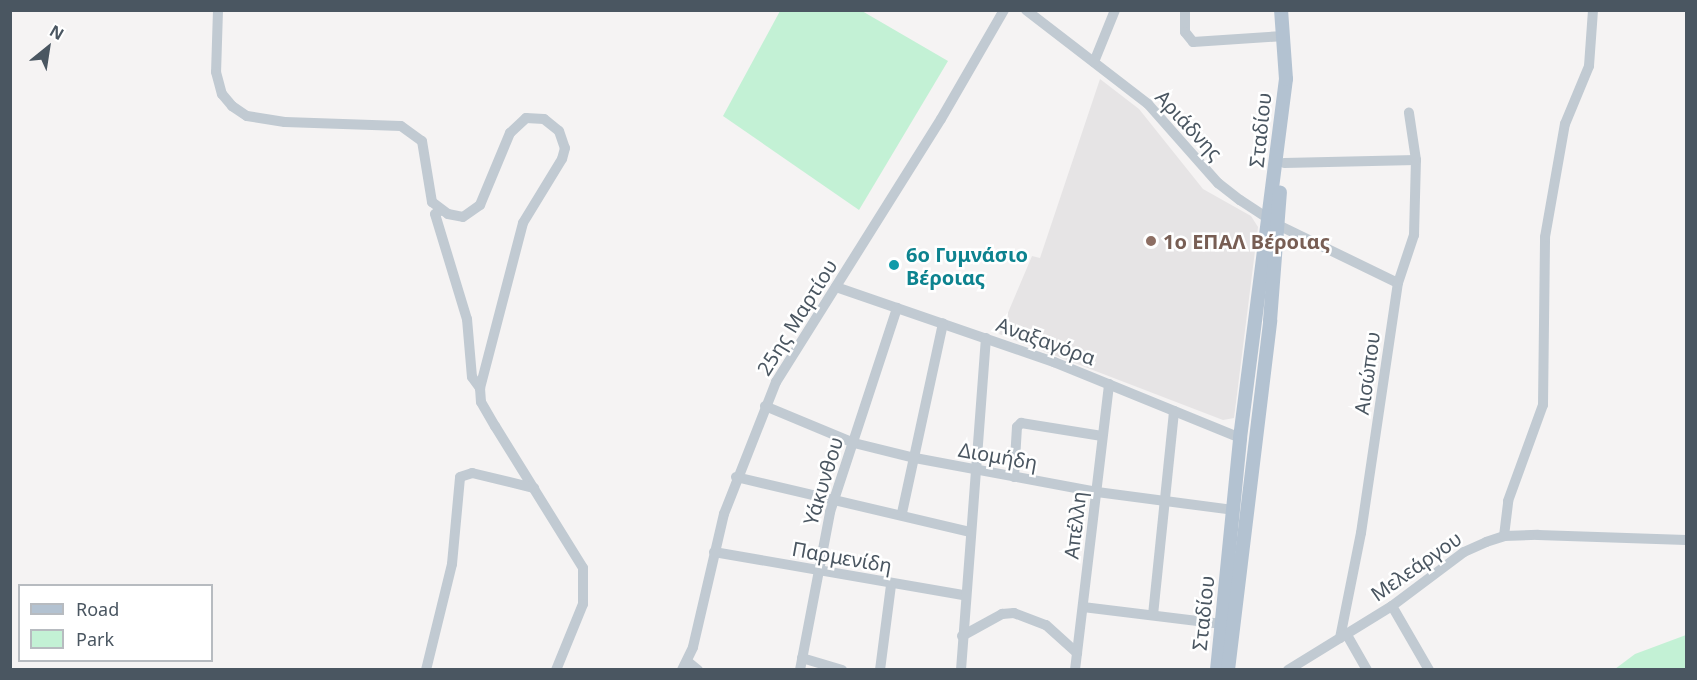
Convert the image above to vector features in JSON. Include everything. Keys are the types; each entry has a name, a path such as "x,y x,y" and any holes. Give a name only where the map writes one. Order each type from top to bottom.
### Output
{"main road":[{"path":"1281,10 1286,79"},
{"name":"Σταδίου","path":"1217,669 1240,438 1284,163 1290,90 1286,79"},
{"name":"Σταδίου","path":"1228,669 1286,79"}],"street":[{"path":"218,10 216,72 222,94 232,106 247,116 285,122 401,126 423,144 430,195 441,210 463,217 475,211 488,192 510,133 526,118 544,118 559,131 565,148 562,159 523,223 480,388"},
{"path":"991,10 1003,12"},
{"name":"Αριάδνης","path":"1026,10 1148,104 1218,183 1273,221 1398,283"},
{"path":"1094,62 1115,10"},
{"path":"1185,10 1185,32 1193,42 1284,36"},
{"path":"1504,536 1508,501 1543,405 1545,237 1565,124 1589,66 1593,10"},
{"name":"25ης Μαρτίου","path":"685,666 736,477 765,406 1003,12"},
{"name":"Αισώπου","path":"1343,637 1361,533 1398,283 1414,235 1416,160 1409,113"},
{"path":"1284,163 1416,160"},
{"path":"441,210 435,214 467,319 472,377 480,388 486,411 579,559 585,576 583,604 556,669"},
{"name":"Αναξαγόρα","path":"836,287 986,338 1109,384 1240,438"},
{"name":"Υάκυνθου","path":"800,669 818,572 835,498 897,308"},
{"path":"902,513 943,323"},
{"path":"961,669 964,595 986,338"},
{"name":"Απέλλη","path":"1075,669 1109,384"},
{"name":"Διομήδη","path":"765,406 854,443 915,458 1097,492 1233,510"},
{"path":"1153,615 1174,411"},
{"path":"1014,477 1017,427 1022,423 1102,436"},
{"path":"426,669 452,564 460,477 472,473 534,488"},
{"path":"736,477 902,513 971,532"},
{"name":"Μελεάργου","path":"1293,668 1392,606 1464,552 1504,536 1686,540"},
{"name":"Παρμενίδη","path":"714,552 891,585 964,595"},
{"path":"880,669 891,585"},
{"path":"1392,606 1429,669"},
{"path":"1083,607 1222,624"},
{"path":"962,636 1002,614 1014,613 1046,625 1077,653"},
{"path":"1343,637 1367,669"},
{"path":"802,658 842,669"},
{"path":"685,666 698,669"}],"shaded area":[{"name":"1ο ΕΠΑΛ Βέροιας","path":"1100,79 1139,109 1203,189 1251,216 1258,227 1234,418 1223,420 999,334 1032,256 1040,258"}],"green space":[{"path":"780,11 862,11 948,61 859,210 723,116"},
{"path":"1686,635 1686,669 1615,669 1635,654"}],"place":[{"name":"1ο ΕΠΑΛ Βέροιας","path":"1151,241"},
{"name":"6ο Γυμνάσιο Βέροιας","path":"894,265"}]}
